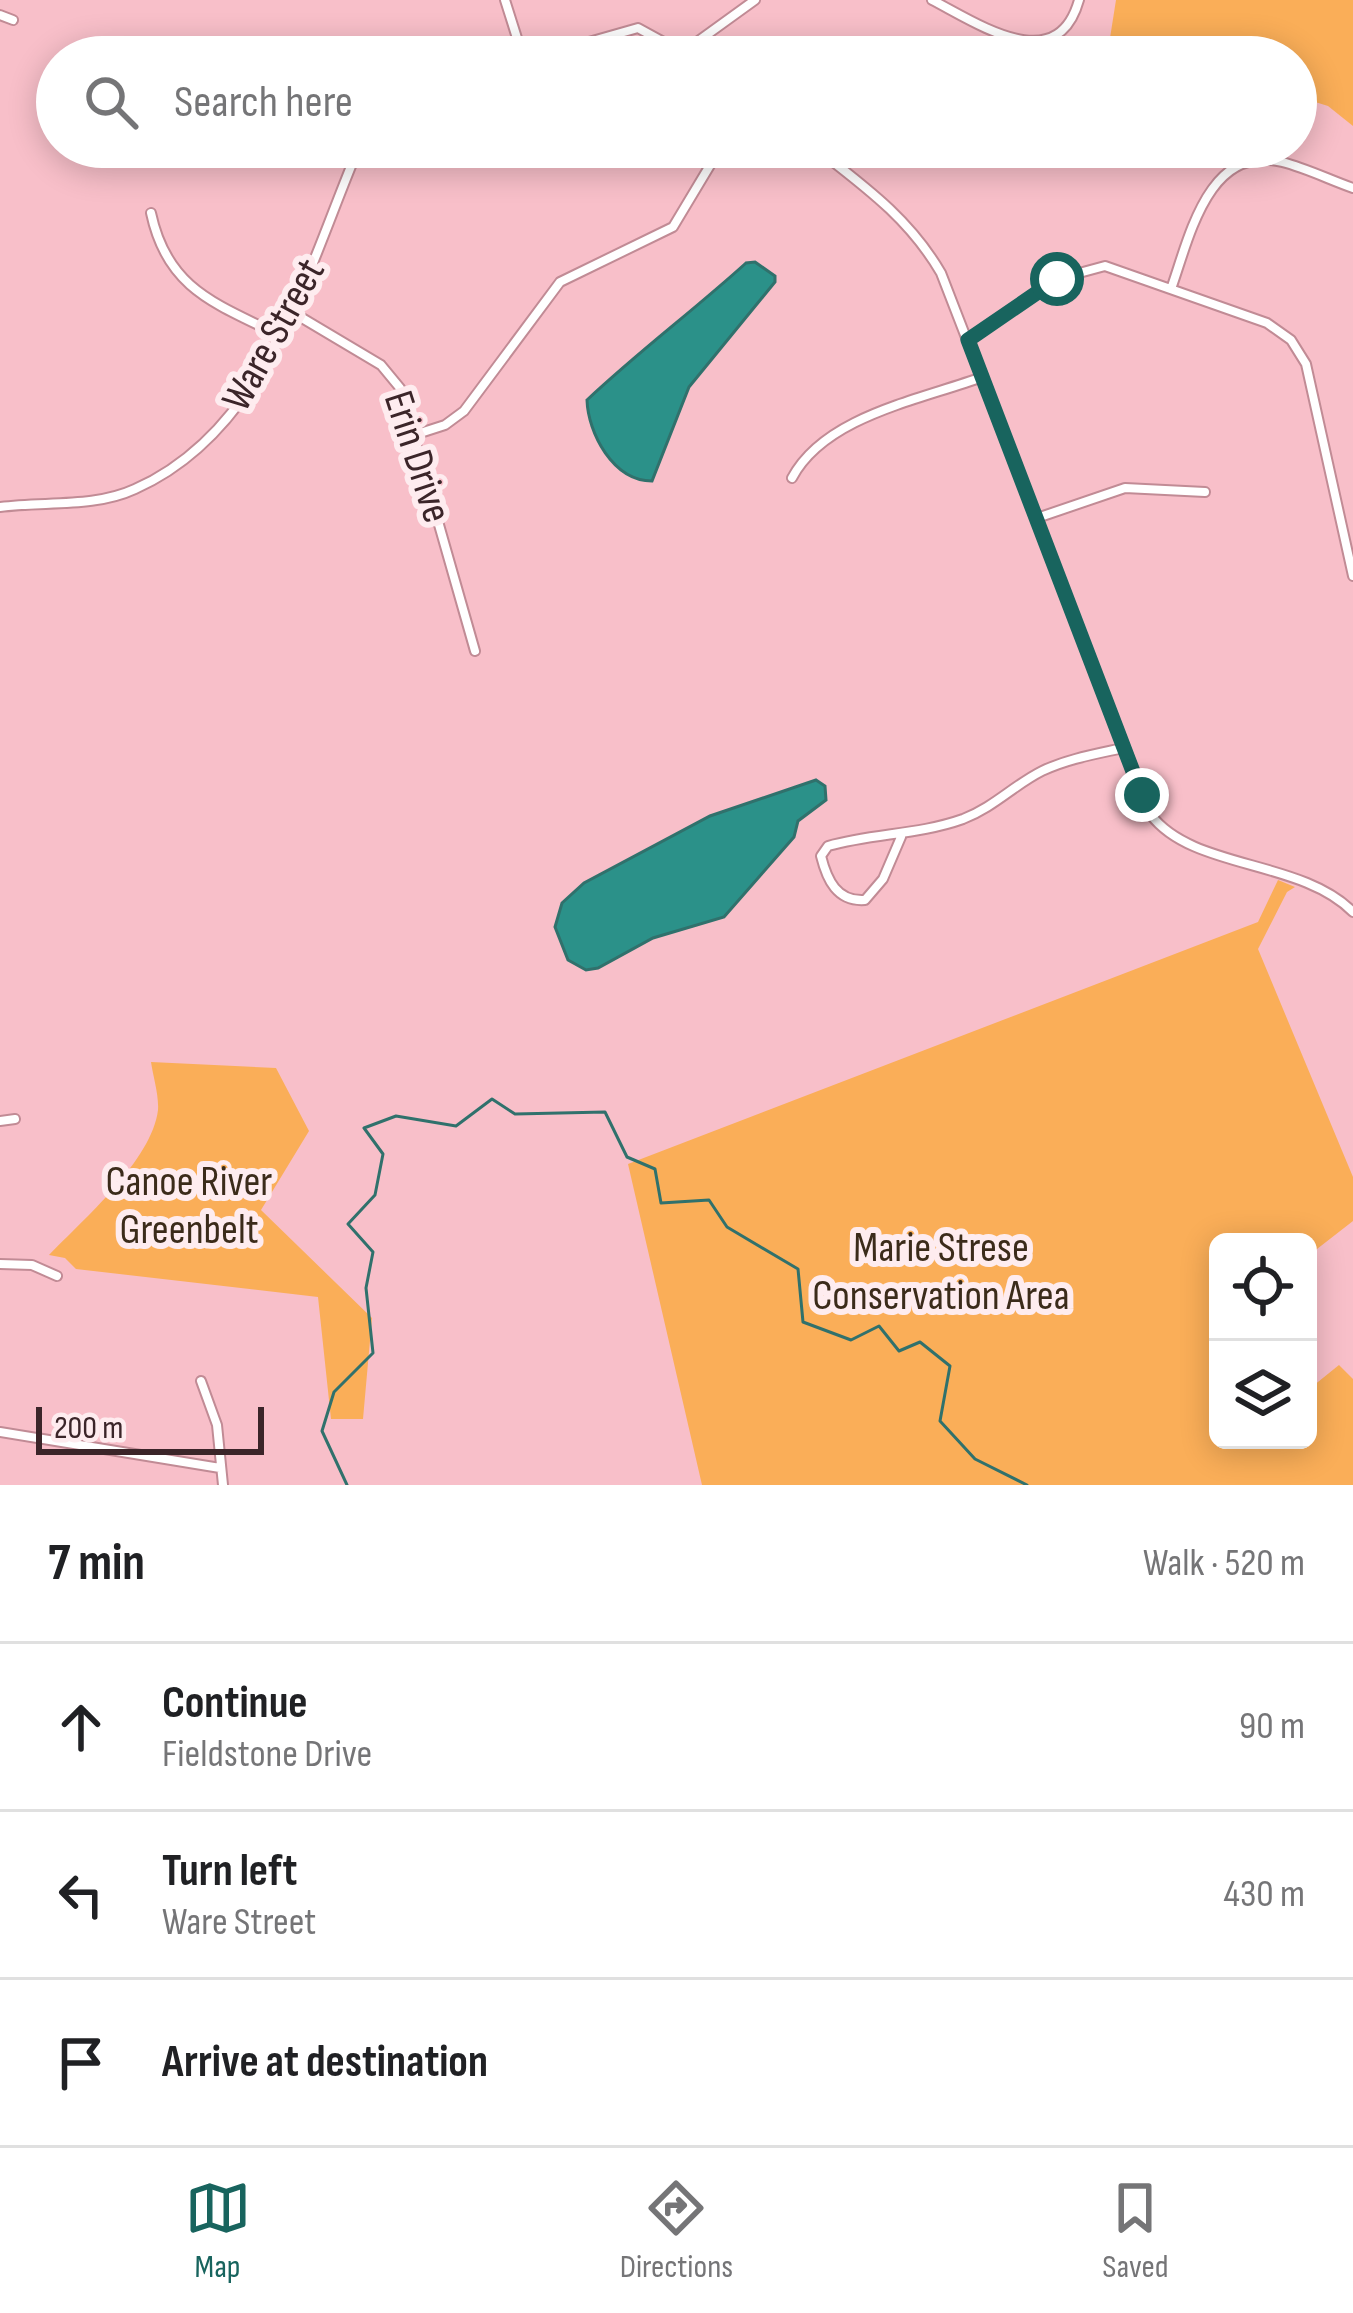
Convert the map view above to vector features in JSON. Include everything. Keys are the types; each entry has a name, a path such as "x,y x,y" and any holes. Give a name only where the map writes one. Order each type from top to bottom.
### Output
{"street":[{"path":"505,0 516,36"},
{"path":"710,36 755,0"},
{"path":"932,0 1003,36"},
{"path":"1047,36 1062,30 1079,0"},
{"path":"0,15 13,20"},
{"path":"610,36 638,28 653,36"},
{"name":"Ware Street","path":"0,508 106,499 159,476 208,443 228,421 292,312 318,260 351,168"},
{"path":"415,435 446,425 464,411 560,282 674,227 709,168"},
{"path":"839,168 916,232 941,273 1123,748 1161,829 1309,883 1338,897 1353,912"},
{"path":"1171,289 1204,200 1236,168"},
{"path":"1299,168 1353,188"},
{"path":"152,213 160,247 180,279 277,334"},
{"path":"968,340 1057,279 1093,267 1121,269 1267,323 1298,348 1353,576"},
{"name":"Erin Drive","path":"292,312 388,372 415,435 475,651"},
{"path":"792,478 802,459 829,437 982,377"},
{"path":"1037,518 1125,488 1205,492"},
{"path":"902,837 883,879 866,900 850,899 830,885 821,856 828,846 877,835 902,837 995,805 1042,771 1123,748"},
{"path":"0,1120 15,1119"},
{"path":"0,1264 32,1264 57,1276"},
{"path":"200,1381 217,1426 223,1485"},
{"path":"0,1432 220,1468"}],"green space":[{"path":"1116,0 1353,0 1353,126 1317,103 1317,36 1110,36"},
{"name":"Marie Strese Conservation Area","path":"1278,880 1295,887 1287,892 1258,949 1353,1177 1353,1221 1317,1249 1317,1233 1209,1233 1209,1449 1317,1449 1317,1383 1339,1365 1353,1379 1353,1485 702,1485 628,1164 1258,922"},
{"name":"Canoe River Greenbelt","path":"151,1062 276,1068 309,1131 261,1210 372,1318 363,1419 331,1419 318,1297 76,1269 65,1258 49,1255 114,1188 143,1149 158,1110"}],"water":[{"path":"755,262 775,276 775,282 689,387 652,481 626,473 598,440 587,400 746,263"},
{"path":"816,780 825,786 826,800 798,821 794,837 724,917 653,938 598,968 586,970 568,960 555,927 562,903 584,883 710,816"}],"waterway":[{"path":"347,1485 322,1431 334,1392 373,1353 366,1288 373,1252 348,1224 375,1195 383,1154 364,1128 396,1116 456,1126 492,1099 515,1114 605,1112 627,1157 655,1169 661,1203 709,1200 727,1227 798,1269 803,1322 851,1340 879,1326 899,1351 920,1342 950,1366 940,1421 975,1459 1027,1485"}],"route":[{"path":"1057,279 968,340 1142,795"}]}
